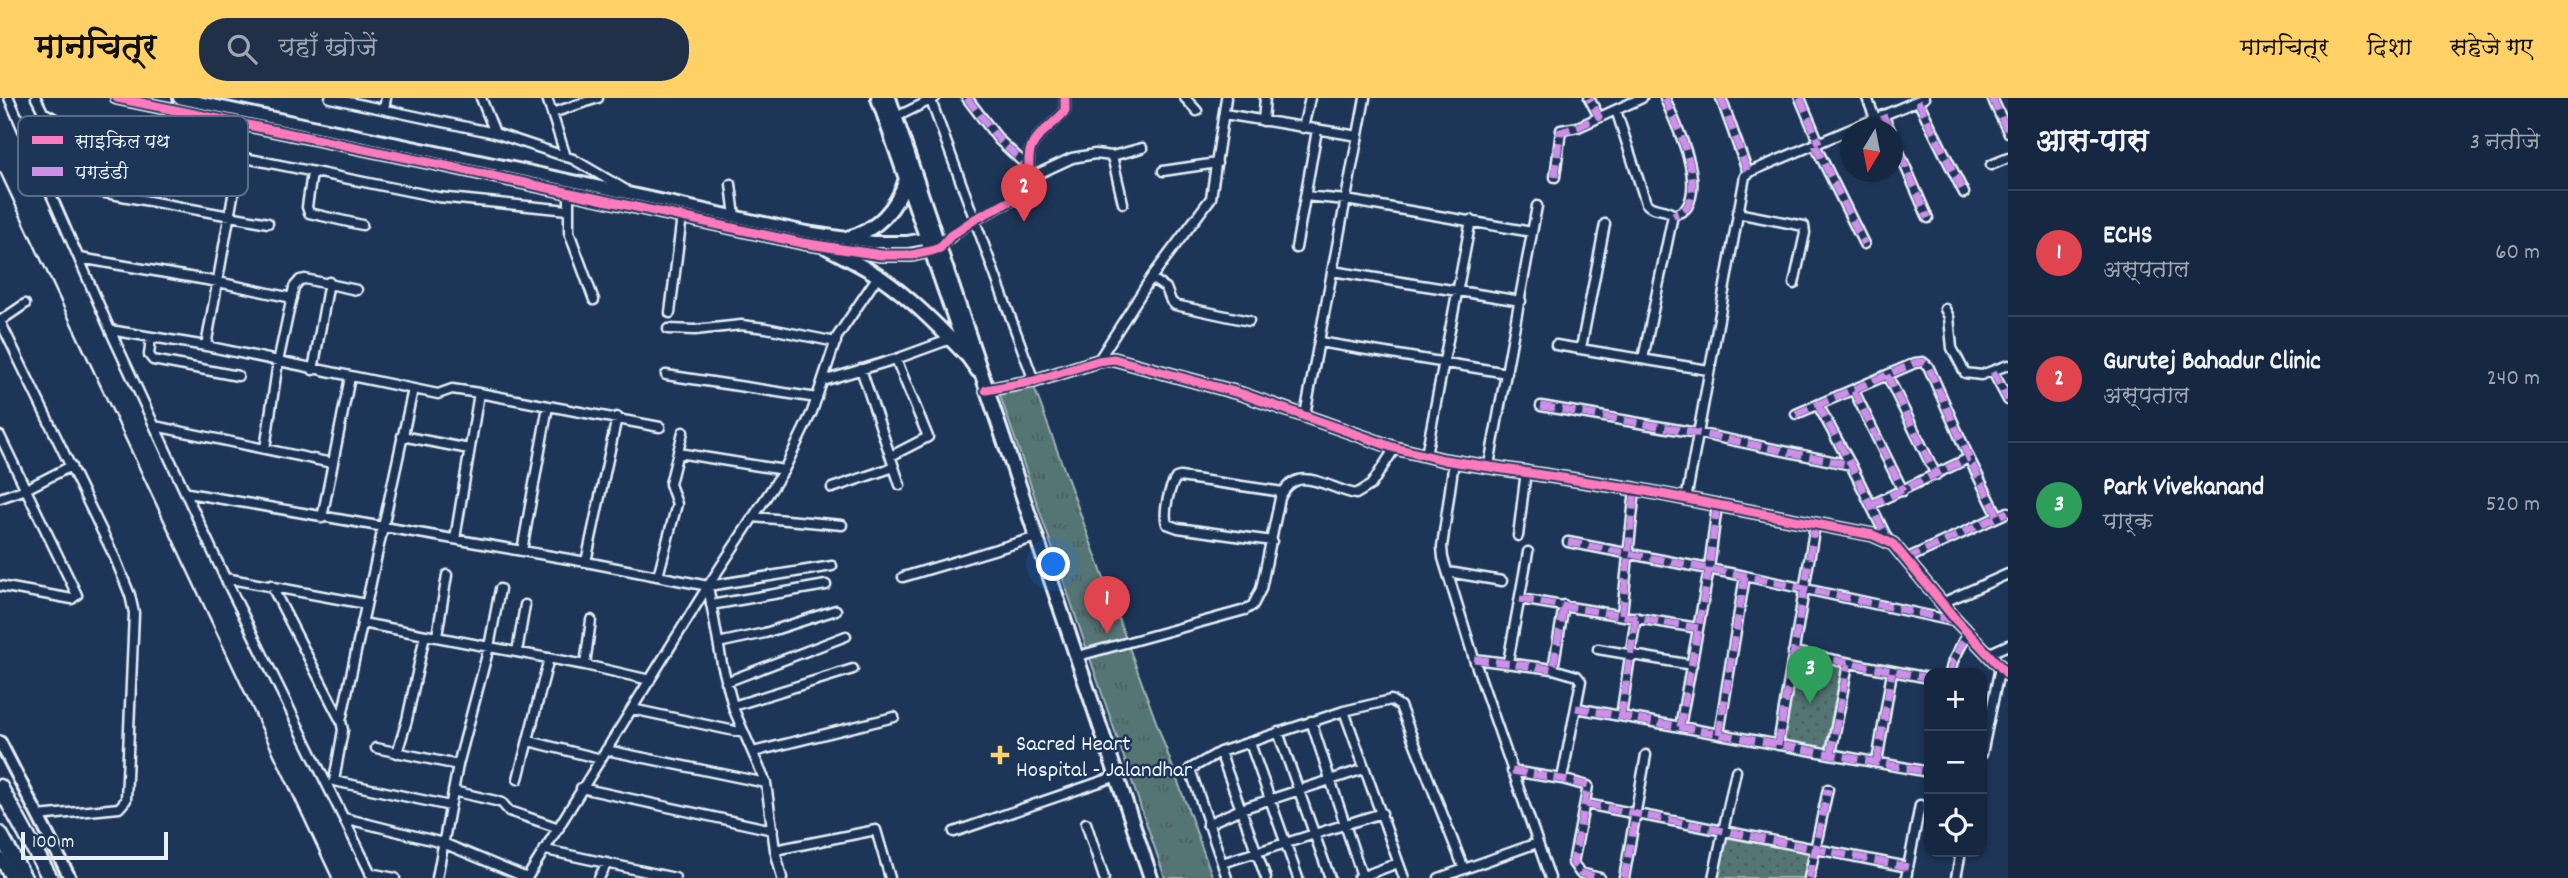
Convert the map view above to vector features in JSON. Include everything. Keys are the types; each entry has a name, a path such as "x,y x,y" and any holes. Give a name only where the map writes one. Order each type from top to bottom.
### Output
{"highway":[{"path":"0,787 50,878"},
{"path":"0,834 24,878"}],"main road":[{"path":"878,98 906,179 977,355 986,390 1151,878"},
{"path":"890,98 968,357"},
{"path":"847,238 861,235 877,225 901,195 906,179"},
{"path":"826,247 878,276 927,314 968,357 982,377"}],"street":[{"path":"9,98 18,118"},
{"path":"36,98 43,112 50,116"},
{"path":"117,98 184,103 634,194 735,217 806,238 826,247 881,255 912,255 1026,192 1029,177 1027,166 1032,146 1065,111 1065,98"},
{"path":"330,98 495,133 566,157 634,194"},
{"path":"384,109 386,98"},
{"path":"481,98 495,133"},
{"path":"547,98 566,157"},
{"path":"552,113 598,98"},
{"path":"967,98 999,140 1027,166"},
{"path":"1185,98 1197,111"},
{"path":"1098,361 1151,278 1211,198 1226,98"},
{"path":"1263,121 1265,98"},
{"path":"1303,128 1310,98"},
{"path":"1305,415 1365,98"},
{"path":"1589,98 1599,117"},
{"path":"1555,177 1560,132 1578,127 1642,98"},
{"path":"1665,98 1692,176 1686,209 1673,215"},
{"path":"1721,98 1748,173"},
{"path":"1800,98 1817,144 1864,244"},
{"path":"1867,98 1880,117"},
{"path":"1992,98 2008,132"},
{"path":"896,117 932,99 1034,382"},
{"path":"1686,500 1737,213 1743,183 1748,173 1921,100 1964,192"},
{"path":"184,103 240,116"},
{"path":"1616,110 1647,205 1673,215"},
{"path":"1224,114 1358,136"},
{"path":"248,118 682,216 806,238 934,244"},
{"path":"1296,248 1317,130"},
{"path":"1029,177 1072,158 1112,156 1142,148"},
{"path":"1112,156 1123,203"},
{"path":"1992,165 2008,158"},
{"path":"248,160 438,197 568,210"},
{"path":"1903,161 1928,218"},
{"path":"1163,171 1217,163"},
{"path":"312,173 307,207 309,213 362,225"},
{"path":"732,184 735,217"},
{"path":"569,192 569,232 594,300"},
{"path":"52,196 110,330 188,493 225,578 371,875 395,878"},
{"path":"119,196 268,223"},
{"path":"206,346 233,196"},
{"path":"1305,196 1346,200 1532,232"},
{"path":"1489,466 1537,206"},
{"path":"1737,213 1804,226 1805,233 1794,284"},
{"path":"1643,359 1673,215"},
{"path":"670,313 682,216"},
{"path":"1426,455 1471,220"},
{"path":"1581,348 1605,224"},
{"path":"80,258 292,298"},
{"path":"1332,271 1521,301"},
{"path":"344,818 443,844 527,878 708,586 784,470 801,440 836,342 878,276"},
{"path":"1151,278 1166,288 1175,305 1249,321"},
{"path":"265,449 278,362 294,287 299,280 313,279 357,290"},
{"path":"313,370 329,282"},
{"path":"25,303 0,321 115,558 133,606 127,792 124,805 119,808 38,816"},
{"path":"1945,309 1949,317 1952,348 1965,373 1975,375 1993,372 2008,365"},
{"path":"668,329 695,330 741,325 776,329 836,342"},
{"path":"110,330 206,346 438,394 452,389 479,393 660,427"},
{"path":"151,337 149,355 153,359 238,376"},
{"path":"823,381 897,359 951,339"},
{"path":"1319,342 1507,373"},
{"path":"1556,345 1708,370"},
{"path":"891,456 928,438 897,359"},
{"path":"986,390 1034,382 1098,361 1114,359 1242,394 1395,448 1454,461 1635,489 1888,540"},
{"path":"1796,414 1915,363 1923,362 1928,366 1998,516"},
{"path":"861,369 900,485"},
{"path":"1993,372 2008,400"},
{"path":"666,375 817,398"},
{"path":"1887,375 1936,475"},
{"path":"322,518 350,377"},
{"path":"341,721 414,389"},
{"path":"1854,391 1903,491"},
{"path":"454,539 479,393"},
{"path":"1818,405 1851,464 1888,540 1956,620 2004,671 1987,735"},
{"path":"522,551 548,406"},
{"path":"1541,406 1851,464"},
{"path":"586,562 617,417"},
{"path":"155,426 332,463"},
{"path":"658,576 677,504 670,484 683,432"},
{"path":"0,436 76,596 72,599 0,586"},
{"path":"402,436 469,449"},
{"path":"1078,656 1245,610 1253,605 1258,597 1283,492 1299,477 1349,493 1360,492 1377,477 1395,448"},
{"path":"678,453 784,470"},
{"path":"1871,506 1969,458"},
{"path":"1454,461 1442,547 1474,659 1550,878"},
{"path":"0,498 26,489 71,466"},
{"path":"832,488 894,467"},
{"path":"1518,536 1526,471"},
{"path":"1272,541 1178,528 1167,524 1165,517 1172,485 1176,478 1180,477 1283,492"},
{"path":"1622,614 1635,489"},
{"path":"188,493 586,562 708,586 832,566"},
{"path":"1680,727 1709,569 1717,505"},
{"path":"1906,559 2008,512"},
{"path":"753,517 842,524"},
{"path":"1777,745 1815,525"},
{"path":"903,577 1037,537"},
{"path":"1568,542 1956,620"},
{"path":"1508,662 1528,552"},
{"path":"1448,572 1502,581"},
{"path":"1942,603 2008,574"},
{"path":"437,636 447,575"},
{"path":"1719,734 1745,576"},
{"path":"225,578 366,604"},
{"path":"711,605 827,584"},
{"path":"271,586 341,721 343,730 334,781 450,806"},
{"path":"708,586 733,706 766,783 775,850 782,878"},
{"path":"437,878 458,765 489,647 500,589"},
{"path":"1520,598 1698,628"},
{"path":"517,652 525,605"},
{"path":"1553,669 1564,605"},
{"path":"718,643 765,634 836,610"},
{"path":"1621,716 1636,617"},
{"path":"585,665 591,620"},
{"path":"362,623 650,680"},
{"path":"1951,668 1968,632"},
{"path":"397,752 407,720 425,635"},
{"path":"726,682 846,636"},
{"path":"1988,654 2008,645"},
{"path":"1598,649 1692,665"},
{"path":"1793,652 1924,677"},
{"path":"518,779 549,658"},
{"path":"1474,659 1553,669 1580,677 1581,686 1562,779"},
{"path":"1831,754 1848,664"},
{"path":"733,706 853,669"},
{"path":"1877,762 1892,672"},
{"path":"1227,878 1190,769 1220,752 1278,732 1344,711 1391,700 1400,706 1464,869"},
{"path":"1576,708 1924,771"},
{"path":"632,709 744,733"},
{"path":"1344,711 1404,878"},
{"path":"753,752 894,717"},
{"path":"1311,721 1346,824 1360,877 1398,863"},
{"path":"1278,732 1330,878"},
{"path":"529,741 601,760"},
{"path":"0,742 70,878"},
{"path":"1250,743 1298,878"},
{"path":"376,748 458,765"},
{"path":"606,750 766,783"},
{"path":"1220,752 1266,878"},
{"path":"1624,878 1646,755"},
{"path":"1207,824 1241,809 1364,769"},
{"path":"1512,771 1588,786 1573,863 1580,873 1600,878"},
{"path":"1713,878 1736,771"},
{"path":"954,832 1118,776"},
{"path":"581,788 773,830"},
{"path":"1809,878 1828,789"},
{"path":"453,791 496,801 504,804 509,811 559,828"},
{"path":"1586,804 1908,867"},
{"path":"1906,878 1920,805"},
{"path":"1222,863 1381,813"},
{"path":"1086,822 1104,878"},
{"path":"775,850 876,830 890,878"},
{"path":"1439,878 1537,843"},
{"path":"546,850 674,878"},
{"path":"1956,878 1960,857"},
{"path":"0,858 11,878"},
{"path":"599,878 607,863"}],"green space":[{"path":"1033,384 1213,878 1165,878 999,392"},
{"path":"1793,654 1843,664 1825,752 1778,744"},
{"path":"1723,831 1810,849 1806,878 1714,878"}],"railway":[{"path":"0,172 332,878"}],"marked path":[{"path":"967,98 999,140 1027,166"},
{"path":"1555,177 1560,132 1599,117 1589,98"},
{"path":"1665,98 1686,152 1692,182 1687,207 1673,215"},
{"path":"1721,98 1748,173"},
{"path":"1800,98 1819,143"},
{"path":"1992,98 2008,132"},
{"path":"1918,101 1964,193"},
{"path":"1883,115 1885,119"},
{"path":"1815,145 1864,244"},
{"path":"1903,161 1928,218"},
{"path":"1796,414 1915,363 1923,362 1928,366 1998,516"},
{"path":"1993,372 2008,400"},
{"path":"1887,375 1936,475"},
{"path":"1854,391 1903,491"},
{"path":"1818,405 1888,540"},
{"path":"1541,406 1697,433 1851,465"},
{"path":"1871,505 1969,458"},
{"path":"1622,614 1635,489"},
{"path":"1680,727 1709,569 1717,505"},
{"path":"1906,559 2008,512"},
{"path":"1778,745 1815,525"},
{"path":"1568,542 1955,621"},
{"path":"1719,734 1745,576"},
{"path":"1520,599 1698,628"},
{"path":"1474,659 1553,669 1564,605"},
{"path":"1621,716 1636,617"},
{"path":"1951,668 1968,632"},
{"path":"1793,652 1924,677"},
{"path":"1831,754 1848,664"},
{"path":"1877,762 1892,672"},
{"path":"1576,708 1924,771"},
{"path":"1512,771 1588,786 1573,863 1580,873 1600,878"},
{"path":"1809,878 1828,789"},
{"path":"1586,804 1908,867"},
{"path":"1624,878 1636,814"}],"cycle path":[{"path":"117,98 204,116"},
{"path":"248,125 802,243 881,255 912,255 940,248 950,236 975,219 1026,193 1031,148 1037,138 1065,111 1065,98"},
{"path":"986,390 1034,381 1098,361 1114,359 1242,394 1395,448 1444,460 1635,489 1873,535 1893,544 1956,620 2008,675"}],"place":[{"name":"Gurutej Bahadur Clinic","path":"1024,222"},
{"name":"ECHS","path":"1107,634"},
{"name":"Park Vivekanand","path":"1810,704"},
{"name":"Sacred Heart Hospital - Jalandhar","path":"1000,755"}]}
